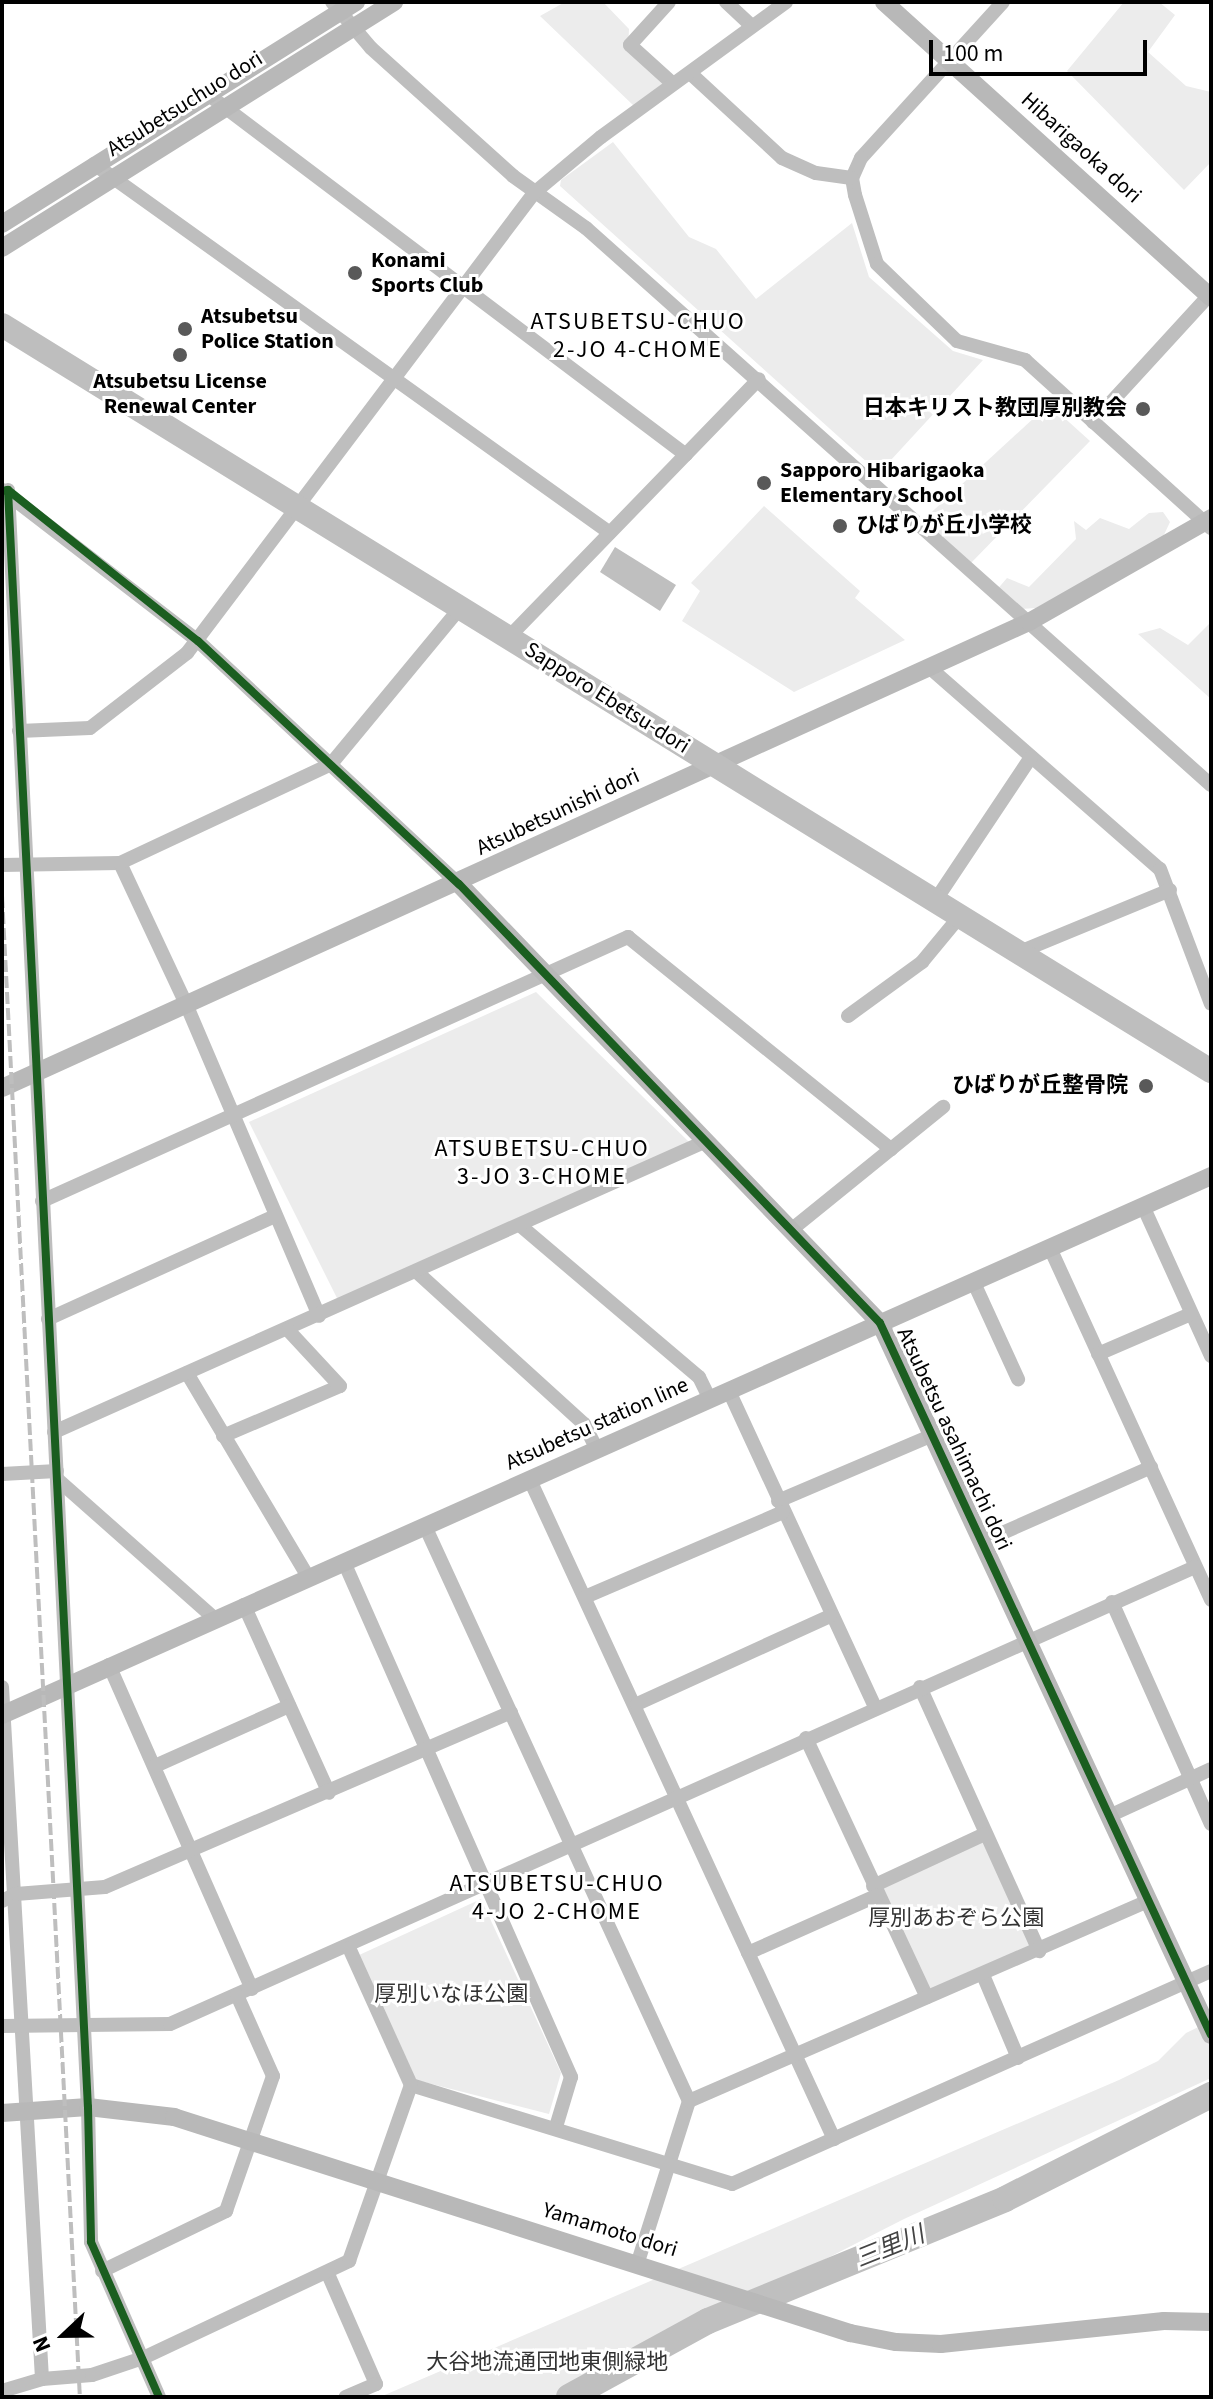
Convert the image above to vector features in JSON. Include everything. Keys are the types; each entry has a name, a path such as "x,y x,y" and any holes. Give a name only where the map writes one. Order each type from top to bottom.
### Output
{"highway":[{"name":"Sapporo Ebetsu-dori","path":"2,325 509,637 713,767 1022,951 1211,1071"}],"street":[{"name":"Atsubetsuchuo dori","path":"2,224 335,8 356,2"},
{"name":"Atsubetsuchuo dori","path":"2,248 394,2"},
{"path":"669,2 630,45 672,83"},
{"path":"726,2 752,26"},
{"path":"19,731 90,728 198,641 534,193 672,83 786,2"},
{"name":"Hibarigaoka dori","path":"884,2 1210,295"},
{"path":"1003,2 861,158 852,178 877,264 893,285 957,341 1025,360 1209,523"},
{"path":"335,8 351,28 534,193 586,228 759,379 1211,785"},
{"path":"690,73 782,158 816,173 852,178"},
{"path":"206,93 686,455"},
{"path":"94,164 610,533"},
{"path":"1093,422 1210,295"},
{"path":"509,637 759,379"},
{"path":"5,490 198,641 459,884"},
{"path":"5,490 78,1890 91,2242 159,2397"},
{"name":"Atsubetsunishi dori","path":"2,1088 459,884 1029,622 1209,523"},
{"path":"2,865 120,863 331,764 460,608"},
{"path":"930,668 1160,869 1211,1004"},
{"path":"935,901 1031,757"},
{"path":"120,863 186,1004 319,1316"},
{"name":"Atsubetsu asahimachi dori","path":"459,884 880,1323 1211,2035"},
{"path":"1022,951 1170,890"},
{"path":"848,1016 922,962 960,916"},
{"path":"42,1201 628,937 891,1149"},
{"path":"791,1230 943,1107"},
{"path":"54,1432 522,1227 706,1141"},
{"name":"Atsubetsu station line","path":"2,1715 1211,1176"},
{"path":"1143,1206 1211,1356"},
{"path":"48,1319 275,1216"},
{"path":"522,1227 699,1377 710,1400"},
{"path":"1050,1248 1211,1600"},
{"path":"418,1273 584,1424 597,1449"},
{"path":"974,1283 1018,1379"},
{"path":"1098,1354 1191,1314"},
{"path":"223,1436 340,1386 288,1330"},
{"path":"187,1373 308,1577"},
{"path":"729,1391 830,1616 875,1707"},
{"path":"585,1597 933,1435"},
{"path":"982,1542 1151,1467"},
{"path":"2,1474 57,1475 214,1618"},
{"path":"530,1480 637,1704 834,2139"},
{"path":"425,1526 689,2101 637,2265"},
{"path":"344,1562 571,2077 556,2127"},
{"path":"2,2026 170,2024 349,1948 678,1794 1195,1567"},
{"path":"1112,1602 1211,1824"},
{"path":"244,1605 329,1793"},
{"path":"637,1704 830,1616"},
{"path":"109,1665 252,1989"},
{"path":"2,1687 42,2379"},
{"path":"920,1687 1039,1951"},
{"path":"155,1766 289,1706"},
{"path":"2,1901 16,1894 105,1887 511,1712"},
{"path":"806,1738 927,1997"},
{"path":"1109,1816 1211,1769"},
{"path":"748,1953 985,1834"},
{"path":"689,2101 1148,1901"},
{"path":"2,2391 42,2379 92,2375 143,2358 328,2274 349,2261 411,2085 349,1948"},
{"path":"411,2085 672,2162 732,2184 1211,1971"},
{"path":"983,1975 1018,2058"},
{"path":"102,2271 226,2211 273,2076 237,1995"},
{"name":"Yamamoto dori","path":"2,2113 88,2107 174,2117 252,2138 379,2183 880,2339 941,2344 1164,2321 1211,2322"},
{"path":"328,2274 376,2384 346,2397"}],"green space":[{"path":"565,2 603,2 629,29 628,49 666,83 634,106 540,16"},
{"path":"1124,2 1159,2 1175,15 1148,52 1186,86 1211,92 1211,162 1184,190 1067,71"},
{"path":"613,142 689,237 716,249 756,299 852,223 869,277 953,351 983,360 879,473 560,186 561,180"},
{"path":"1049,404 1090,441 970,564 922,521"},
{"path":"764,506 860,591 855,598 905,640 794,692 682,621 700,591 691,583"},
{"path":"1163,512 1170,522 1162,539 1036,608 1021,609 995,592 1007,578 1029,587 1076,539 1074,521 1086,530 1100,518 1129,529 1149,513"},
{"path":"1211,622 1211,699 1138,634 1160,628 1188,645"},
{"path":"536,992 689,1142 340,1304 249,1122"},
{"name":"厚別あおぞら公園","path":"983,1842 1033,1949 929,1993 879,1889"},
{"name":"厚別いなほ公園","path":"481,1899 561,2073 549,2114 416,2080 357,1956"},
{"name":"大谷地流通団地東側緑地","path":"1211,2021 1211,2078 904,2219 555,2397 380,2397 1119,2080 1158,2061 1186,2033"}],"shaded area":[{"path":"615,547 676,585 660,611 600,572"}],"waterway":[{"name":"三里川","path":"569,2397 708,2321 1005,2199 1211,2095"}],"railway":[{"path":"2,896 80,2397"}],"cycle path":[{"path":"8,490 88,2107 91,2242 159,2397"},
{"path":"2,491 8,490 198,641 459,884 880,1323 1211,2035"}],"place":[{"name":"Konami Sports Club","path":"355,273"},
{"name":"Atsubetsu Police Station","path":"185,329"},
{"name":"Atsubetsu License Renewal Center","path":"180,355"},
{"name":"日本キリスト教団厚別教会","path":"1143,409"},
{"name":"Sapporo Hibarigaoka Elementary School","path":"764,483"},
{"name":"ひばりが丘小学校","path":"840,526"},
{"name":"ひばりが丘整骨院","path":"1146,1086"}],"district":[{"name":"ATSUBETSU-CHUO 2-JO 4-CHOME","path":"638,336"},
{"name":"ATSUBETSU-CHUO 3-JO 3-CHOME","path":"542,1163"},
{"name":"ATSUBETSU-CHUO 4-JO 2-CHOME","path":"557,1898"}]}
